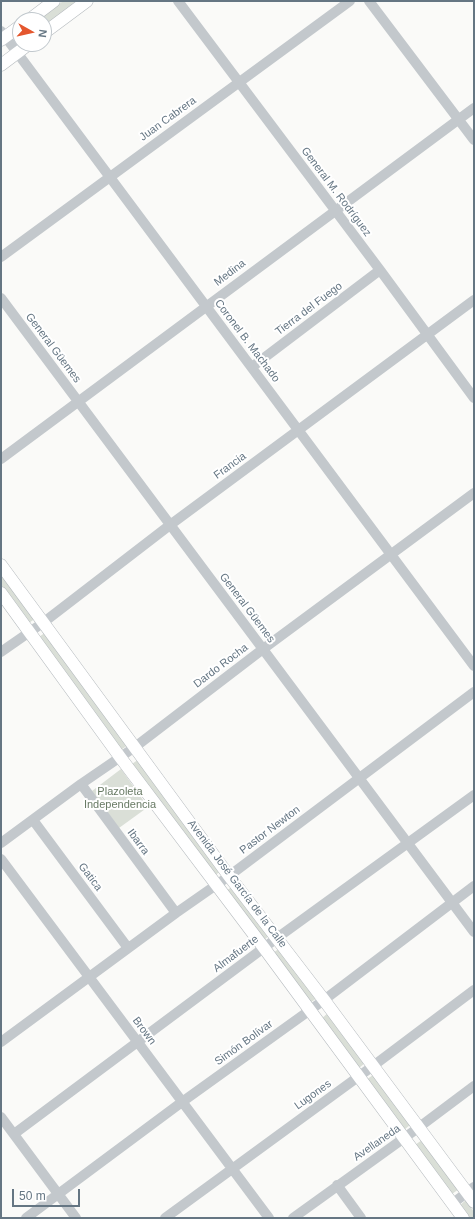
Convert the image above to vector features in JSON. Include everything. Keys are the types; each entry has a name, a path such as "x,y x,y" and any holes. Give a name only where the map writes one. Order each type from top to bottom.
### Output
{"main road":[{"path":"40,12 54,1"},
{"path":"52,27 87,1"},
{"path":"2,36 12,30"},
{"path":"1,65 17,53"},
{"name":"Avenida José García de la Calle","path":"1,565 229,876 324,1000 418,1128 472,1194"},
{"name":"Avenida José García de la Calle","path":"1,593 120,757 264,948 463,1218"}],"street":[{"name":"General M. Rodríguez","path":"178,1 474,398"},
{"name":"Juan Cabrera","path":"1,257 350,1"},
{"path":"369,1 474,140"},
{"name":"Coronel B. Machado","path":"2,36 17,53 474,666"},
{"name":"Medina","path":"1,458 474,108"},
{"name":"Tierra del Fuego","path":"252,367 380,270"},
{"name":"General Güemes","path":"1,298 474,932"},
{"name":"Francia","path":"1,652 44,622 170,525 474,300"},
{"name":"Dardo Rocha","path":"1,843 81,784 135,747 474,493"},
{"name":"Pastor Newton","path":"1,1042 176,913 229,876 474,692"},
{"name":"Ibarra","path":"81,784 176,913"},
{"name":"Almafuerte","path":"14,1134 277,938 474,795"},
{"name":"Gatica","path":"33,820 128,948"},
{"name":"Brown","path":"1,859 269,1218"},
{"name":"Simón Bolívar","path":"26,1218 182,1102 324,1000 474,886"},
{"name":"Lugones","path":"165,1218 474,990"},
{"name":"Avellaneda","path":"293,1218 474,1086"},
{"path":"1,1116 76,1218"},
{"path":"337,1185 361,1218"},
{"path":"452,1204 472,1194"}],"green space":[{"path":"63,1 77,1 52,20 52,12 49,12"},
{"path":"1,571 36,618 29,623 1,585"},
{"path":"46,632 128,745 121,750 39,637"},
{"path":"139,759 221,871 214,876 132,764"},
{"name":"Plazoleta Independencia","path":"121,769 148,807 119,828 92,791"},
{"path":"233,886 270,935 263,941 226,891"},
{"path":"280,948 317,998 310,1003 273,953"},
{"path":"328,1013 365,1063 359,1068 321,1019"},
{"path":"373,1075 410,1125 404,1130 366,1080"},
{"path":"422,1140 459,1189 452,1194 415,1145"},
{"path":"466,1200 474,1212 474,1218 468,1218 459,1206"}]}
